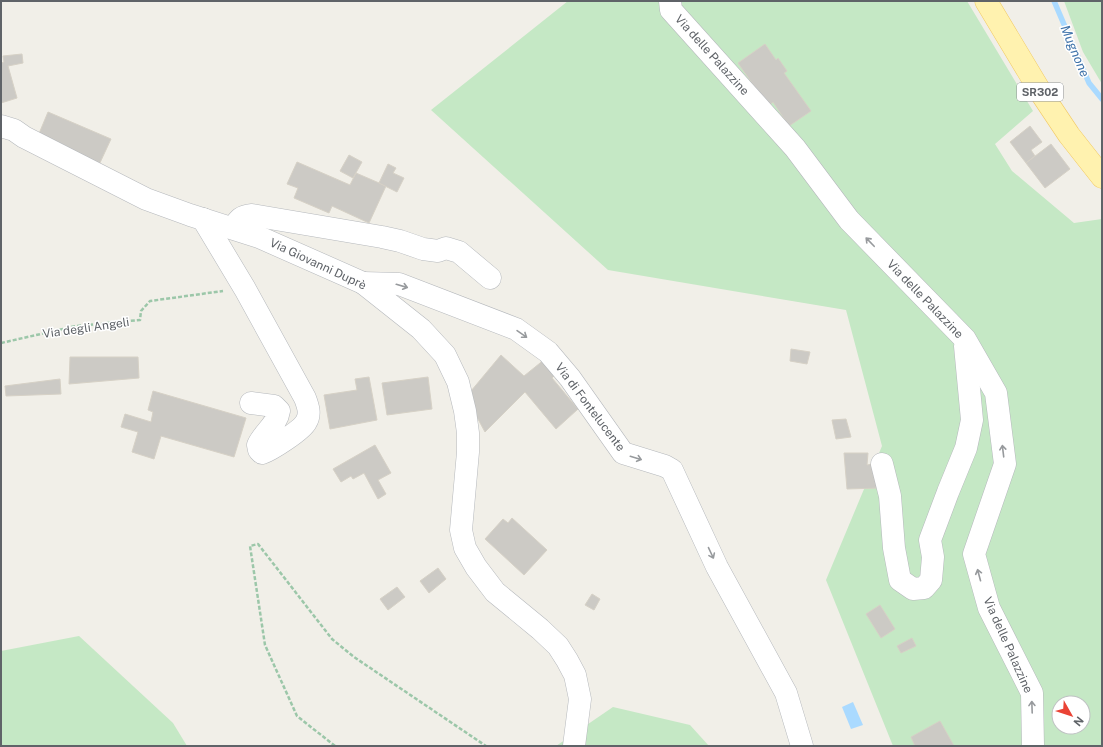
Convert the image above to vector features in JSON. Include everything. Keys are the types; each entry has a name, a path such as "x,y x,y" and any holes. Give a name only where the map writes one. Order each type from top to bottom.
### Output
{"main road":[{"name":"SR302","path":"986,1 1043,96 1069,135 1102,177"}],"street":[{"name":"Via delle Palazzine","path":"670,1 671,10 795,148 848,220 965,339 996,393 1005,464 974,554 989,608 1032,693 1033,746"},
{"name":"Via Giovanni Duprè","path":"5,130 24,137 146,199 259,237 363,283 421,329 445,355 458,382 465,411 468,433 468,452 461,530 465,548 476,567 495,592 540,629 558,646 567,660 575,675 580,699 574,746"},
{"path":"233,228 244,216 252,215 382,237 400,241 423,249 438,251 446,248 459,252 490,278"},
{"path":"203,219 245,289 305,398 308,406 306,424 268,451 262,453 259,450 258,444 265,433 278,419 279,411 274,406 251,403"},
{"name":"Via di Fontelucente","path":"363,283 399,284 516,329 548,352 570,378 623,453 665,466 672,470 717,566 786,693 802,746"},
{"path":"882,464 890,496 894,548 900,580 913,589 924,588 932,580 933,557 930,540 966,448 972,420 965,339"}],"path":[{"name":"Via degli Angeli","path":"1,343 76,326 140,320 141,311 150,301 245,289"},
{"path":"335,746 297,716 265,645 250,546 258,544 265,552 332,640 354,657 486,746"}],"green space":[{"path":"568,1 967,1 1033,111 995,144 1012,171 1074,223 1102,219 1102,746 893,746 826,580 882,446 846,310 608,270 431,110"},
{"path":"1064,1 1102,1 1102,84 1083,52"},
{"path":"79,636 173,723 187,746 1,746 1,651"},
{"path":"613,707 690,725 709,746 556,746"}],"water":[{"path":"853,702 863,725 851,729 842,707"}],"building":[{"path":"765,44 776,60 778,58 787,71 784,73 811,111 789,126 773,102 768,106 738,63"},
{"path":"22,54 23,63 8,66 17,98 1,103 1,63 4,62 3,56"},
{"path":"48,112 111,139 98,167 38,136"},
{"path":"1030,126 1042,142 1031,150 1035,156 1026,163 1010,142"},
{"path":"1051,144 1070,169 1045,188 1026,163"},
{"path":"349,155 362,162 353,178 340,171"},
{"path":"297,162 350,185 356,173 386,186 369,223 332,206 329,213 294,198 298,188 287,184"},
{"path":"388,164 396,168 393,173 404,178 397,192 379,183"},
{"path":"791,349 810,352 807,364 790,361"},
{"path":"501,355 524,376 545,359 559,371 552,378 578,409 556,429 525,392 485,432 466,397"},
{"path":"70,357 138,357 139,378 69,384"},
{"path":"369,377 377,420 330,429 324,395 357,390 355,379"},
{"path":"428,377 432,409 387,415 382,383"},
{"path":"60,379 61,394 6,396 5,386"},
{"path":"153,391 246,418 234,457 161,436 154,459 132,452 138,432 121,427 125,414 151,422 153,412 148,410"},
{"path":"846,419 851,437 836,439 832,420"},
{"path":"375,445 391,473 378,480 386,494 378,499 364,473 353,479 351,476 341,482 333,469"},
{"path":"844,453 868,453 867,465 878,463 879,488 847,489"},
{"path":"512,518 547,550 524,575 485,539 503,519 508,523"},
{"path":"438,568 446,579 429,593 420,581"},
{"path":"397,587 405,597 388,610 380,599"},
{"path":"592,594 600,599 594,610 585,605"},
{"path":"880,605 895,629 881,638 866,614"},
{"path":"912,638 916,646 901,653 897,646"},
{"path":"940,721 954,746 915,746 911,737"}],"waterway":[{"name":"Mugnone","path":"1054,1 1089,83 1102,99"}]}
